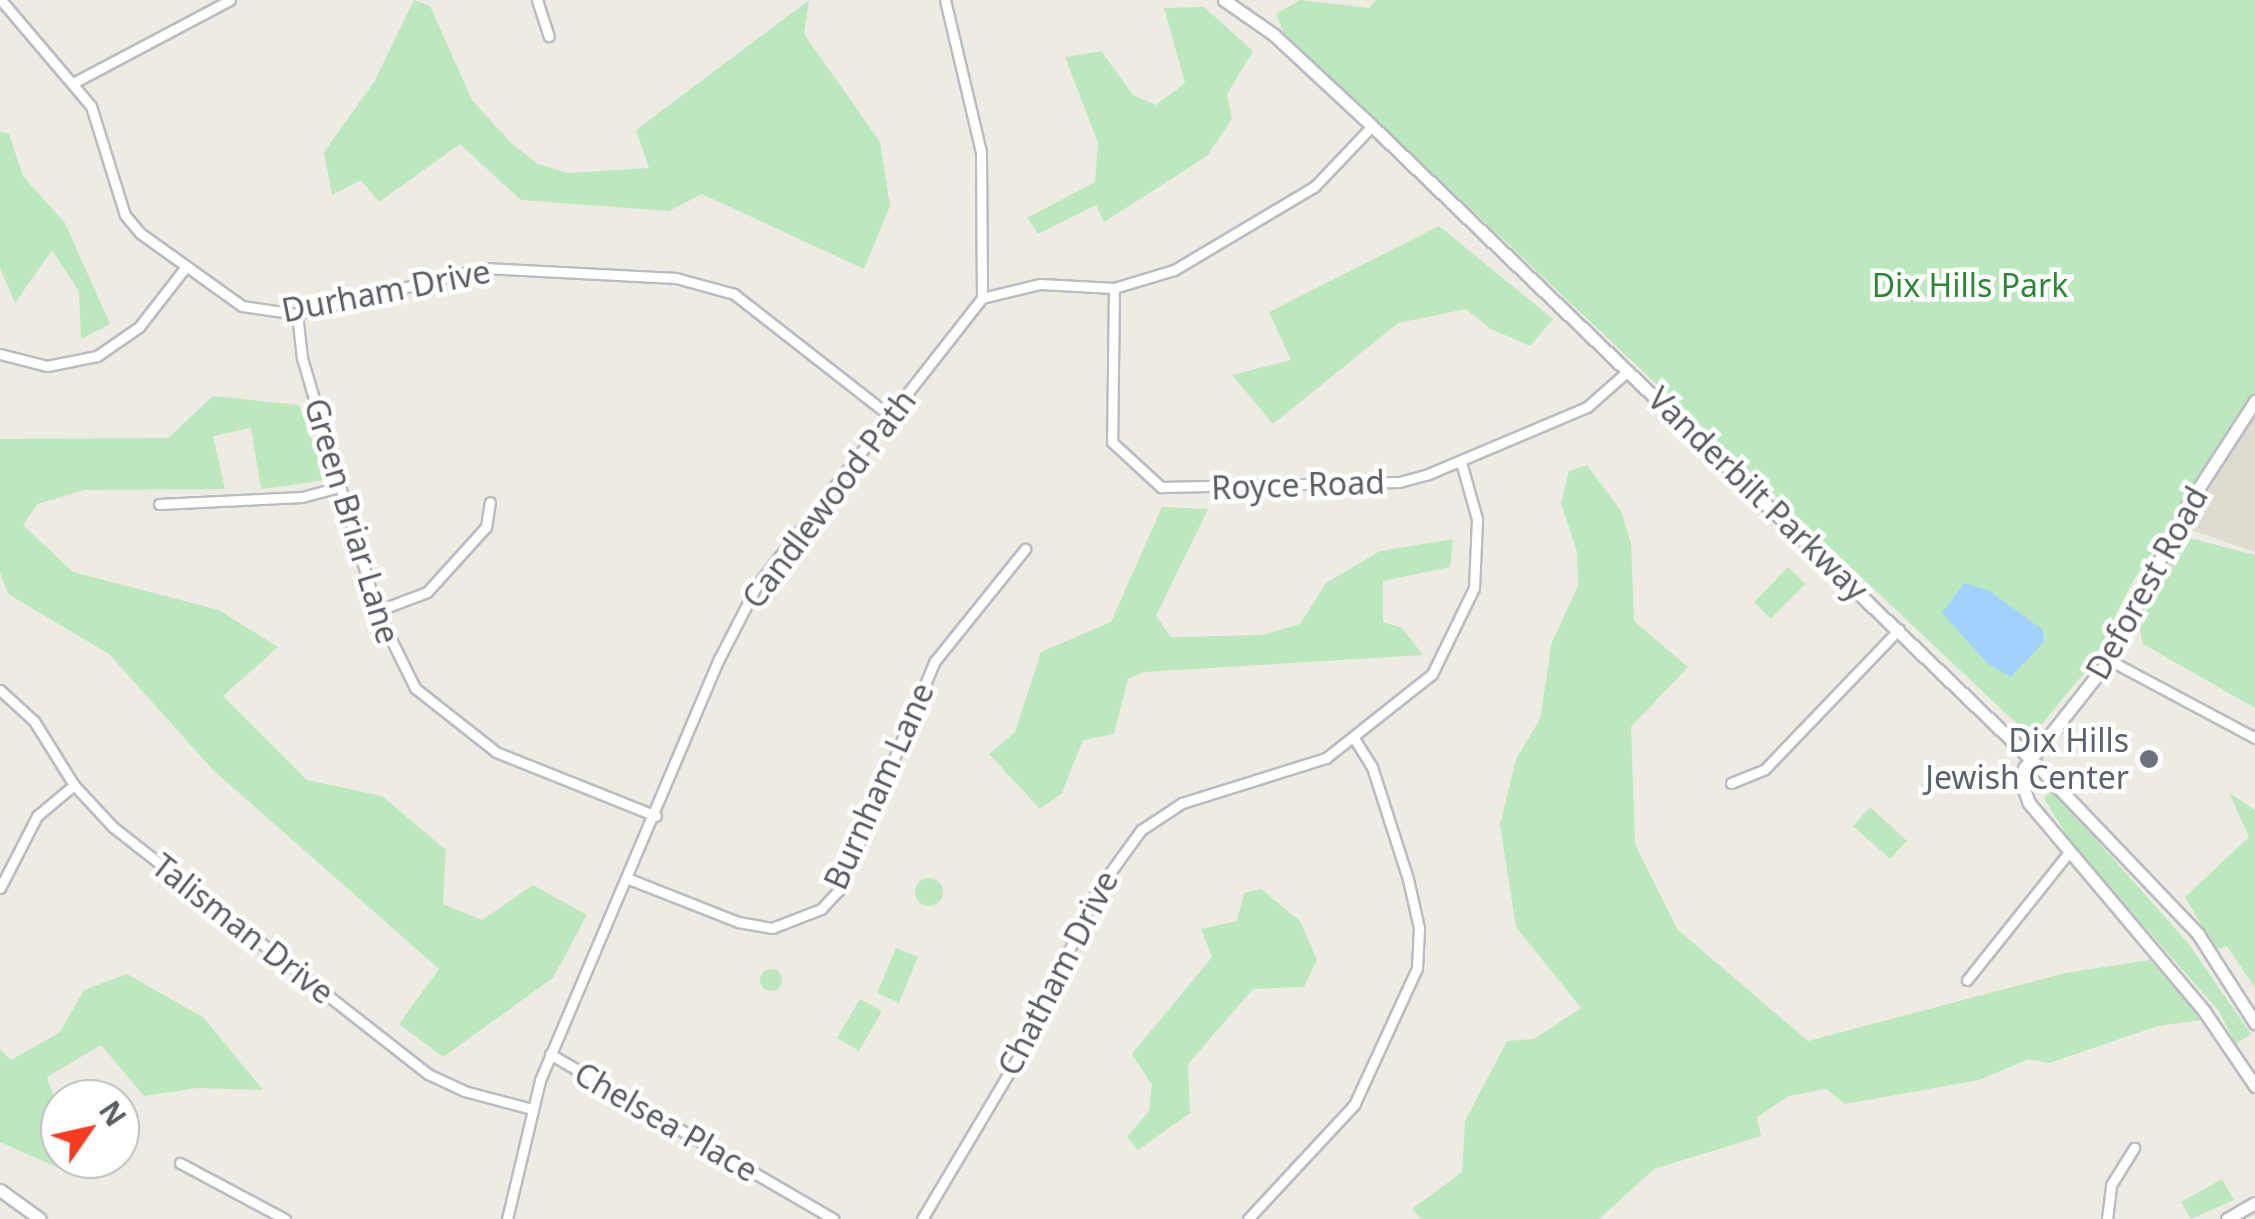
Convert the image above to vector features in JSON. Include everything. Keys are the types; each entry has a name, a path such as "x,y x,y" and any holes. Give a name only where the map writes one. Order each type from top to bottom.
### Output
{"main road":[{"name":"Vanderbilt Parkway","path":"1224,0 1273,34 1372,126 2032,760 2198,934 2255,1023"},
{"name":"Deforest Road","path":"2032,760 2108,660 2187,506 2255,401"},
{"path":"2032,760 2022,784 2029,802 2204,1011 2255,1086"},
{"path":"0,1190 40,1219"},
{"path":"2228,1219 2255,1204"}],"street":[{"name":"Durham Drive","path":"0,0 75,82 101,128 125,215 185,268 242,306 297,314 484,268 691,281 734,294 890,416"},
{"path":"75,82 230,0"},
{"path":"537,0 549,36"},
{"path":"945,0 981,152 982,298 1040,284 1114,288 1174,270 1286,208 1372,126"},
{"path":"0,354 47,366 98,356 139,327 185,268"},
{"name":"Royce Road","path":"1114,288 1112,442 1161,487 1399,482 1461,462 1587,407 1628,371"},
{"name":"Candlewood Path","path":"507,1219 532,1109 550,1054 656,816 719,659 757,585 982,298"},
{"name":"Green Briar Lane","path":"297,314 302,358 377,611 415,688 470,736 530,770 656,816"},
{"name":"Chatham Drive","path":"922,1219 1026,1044 1096,892 1141,830 1182,803 1326,758 1355,740 1432,674 1462,620 1478,551 1461,462"},
{"path":"159,504 302,497 340,487"},
{"path":"377,611 427,592 486,527 490,502"},
{"name":"Burnham Lane","path":"629,879 738,922 772,928 821,909 839,890 935,661 1025,549"},
{"path":"1731,783 1764,770 1898,629"},
{"path":"2108,660 2255,738"},
{"name":"Talisman Drive","path":"0,690 34,721 74,785 113,826 428,1074 464,1091 532,1109"},
{"path":"1248,1219 1354,1105 1417,968 1419,928 1408,878 1372,767 1355,740"},
{"path":"0,888 37,816 74,785"},
{"path":"1967,980 2070,852"},
{"name":"Chelsea Place","path":"550,1054 834,1219"},
{"path":"2107,1219 2111,1185 2134,1148"},
{"path":"180,1163 285,1219"}],"shaded area":[{"path":"2255,401 2255,552 2183,527 2187,498"}],"green space":[{"path":"414,0 430,6 472,100 512,144 538,164 568,173 649,168 636,130 809,0 804,34 880,142 890,206 864,269 702,194 669,211 521,200 460,144 379,202 361,180 332,195 324,152 374,82"},
{"name":"Dix Hills Park","path":"1300,0 1369,8 1376,0 2255,0 2255,401 2133,581 2091,665 2031,737 1284,33 1276,14"},
{"path":"1204,7 1253,51 1227,94 1232,119 1207,156 1104,222 1096,205 1038,234 1027,218 1095,182 1098,143 1065,57 1101,51 1133,95 1156,105 1185,83 1164,8"},
{"path":"0,131 9,134 23,176 65,223 110,324 81,339 79,292 52,250 15,303 0,268"},
{"path":"1439,226 1553,319 1530,346 1491,329 1466,309 1398,323 1273,424 1232,375 1291,360 1269,312"},
{"path":"213,396 299,405 327,480 261,489 251,428 213,436 225,489 84,490 38,504 23,525 73,572 219,610 278,647 223,696 307,780 382,796 446,850 443,904 482,920 533,885 587,915 553,978 443,1057 399,1024 439,969 213,770 109,654 8,594 0,572 0,439 168,438"},
{"path":"1587,465 1621,511 1631,543 1634,621 1688,667 1631,727 1635,844 1677,929 1808,1041 2065,973 2150,960 2202,1020 2158,1026 2049,1063 2029,1059 1979,1080 1845,1104 1826,1089 1789,1096 1757,1117 1761,1136 1654,1169 1599,1219 1422,1219 1412,1209 1462,1172 1465,1121 1507,1041 1534,1039 1581,1008 1516,927 1500,825 1516,759 1540,719 1552,642 1578,586 1577,552 1561,503 1569,471"},
{"path":"1162,507 1208,509 1156,616 1171,637 1263,635 1300,624 1326,583 1380,551 1453,539 1450,567 1383,581 1383,622 1402,628 1423,655 1144,672 1128,679 1114,734 1083,740 1062,793 1040,809 989,754 1015,732 1041,652 1111,622"},
{"path":"2182,536 2255,555 2255,708 2143,644 2139,626"},
{"path":"1788,567 1805,584 1771,619 1754,602"},
{"path":"2052,790 2188,943 2251,1034 2236,1044 2218,1010 2075,848 2044,799"},
{"path":"2229,793 2255,810 2255,988 2227,946 2216,950 2185,897 2249,837"},
{"path":"1870,807 1907,841 1890,859 1853,826"},
{"path":"929,878 939,882 943,892 939,902 929,906 919,902 915,892 919,882"},
{"path":"1261,889 1300,921 1317,960 1304,987 1253,989 1188,1064 1190,1113 1138,1150 1127,1137 1149,1111 1152,1085 1132,1054 1212,957 1201,929 1237,921 1244,893"},
{"path":"896,948 918,957 899,1003 877,993"},
{"path":"771,969 779,972 779,988 771,991 763,988 760,980 763,972"},
{"path":"127,974 204,1018 263,1090 197,1088 144,1096 140,1079 130,1079 101,1045 48,1079 40,1079 40,1160 0,1142 0,1049 11,1060 60,1032 84,990"},
{"path":"860,999 882,1011 859,1051 837,1038"},
{"path":"2222,1179 2234,1200 2191,1219 2181,1202"}],"water":[{"path":"1964,583 1988,590 2043,630 2044,642 2011,677 1988,664 1942,613"}],"place":[{"name":"Dix Hills Jewish Center","path":"2149,759"}]}
